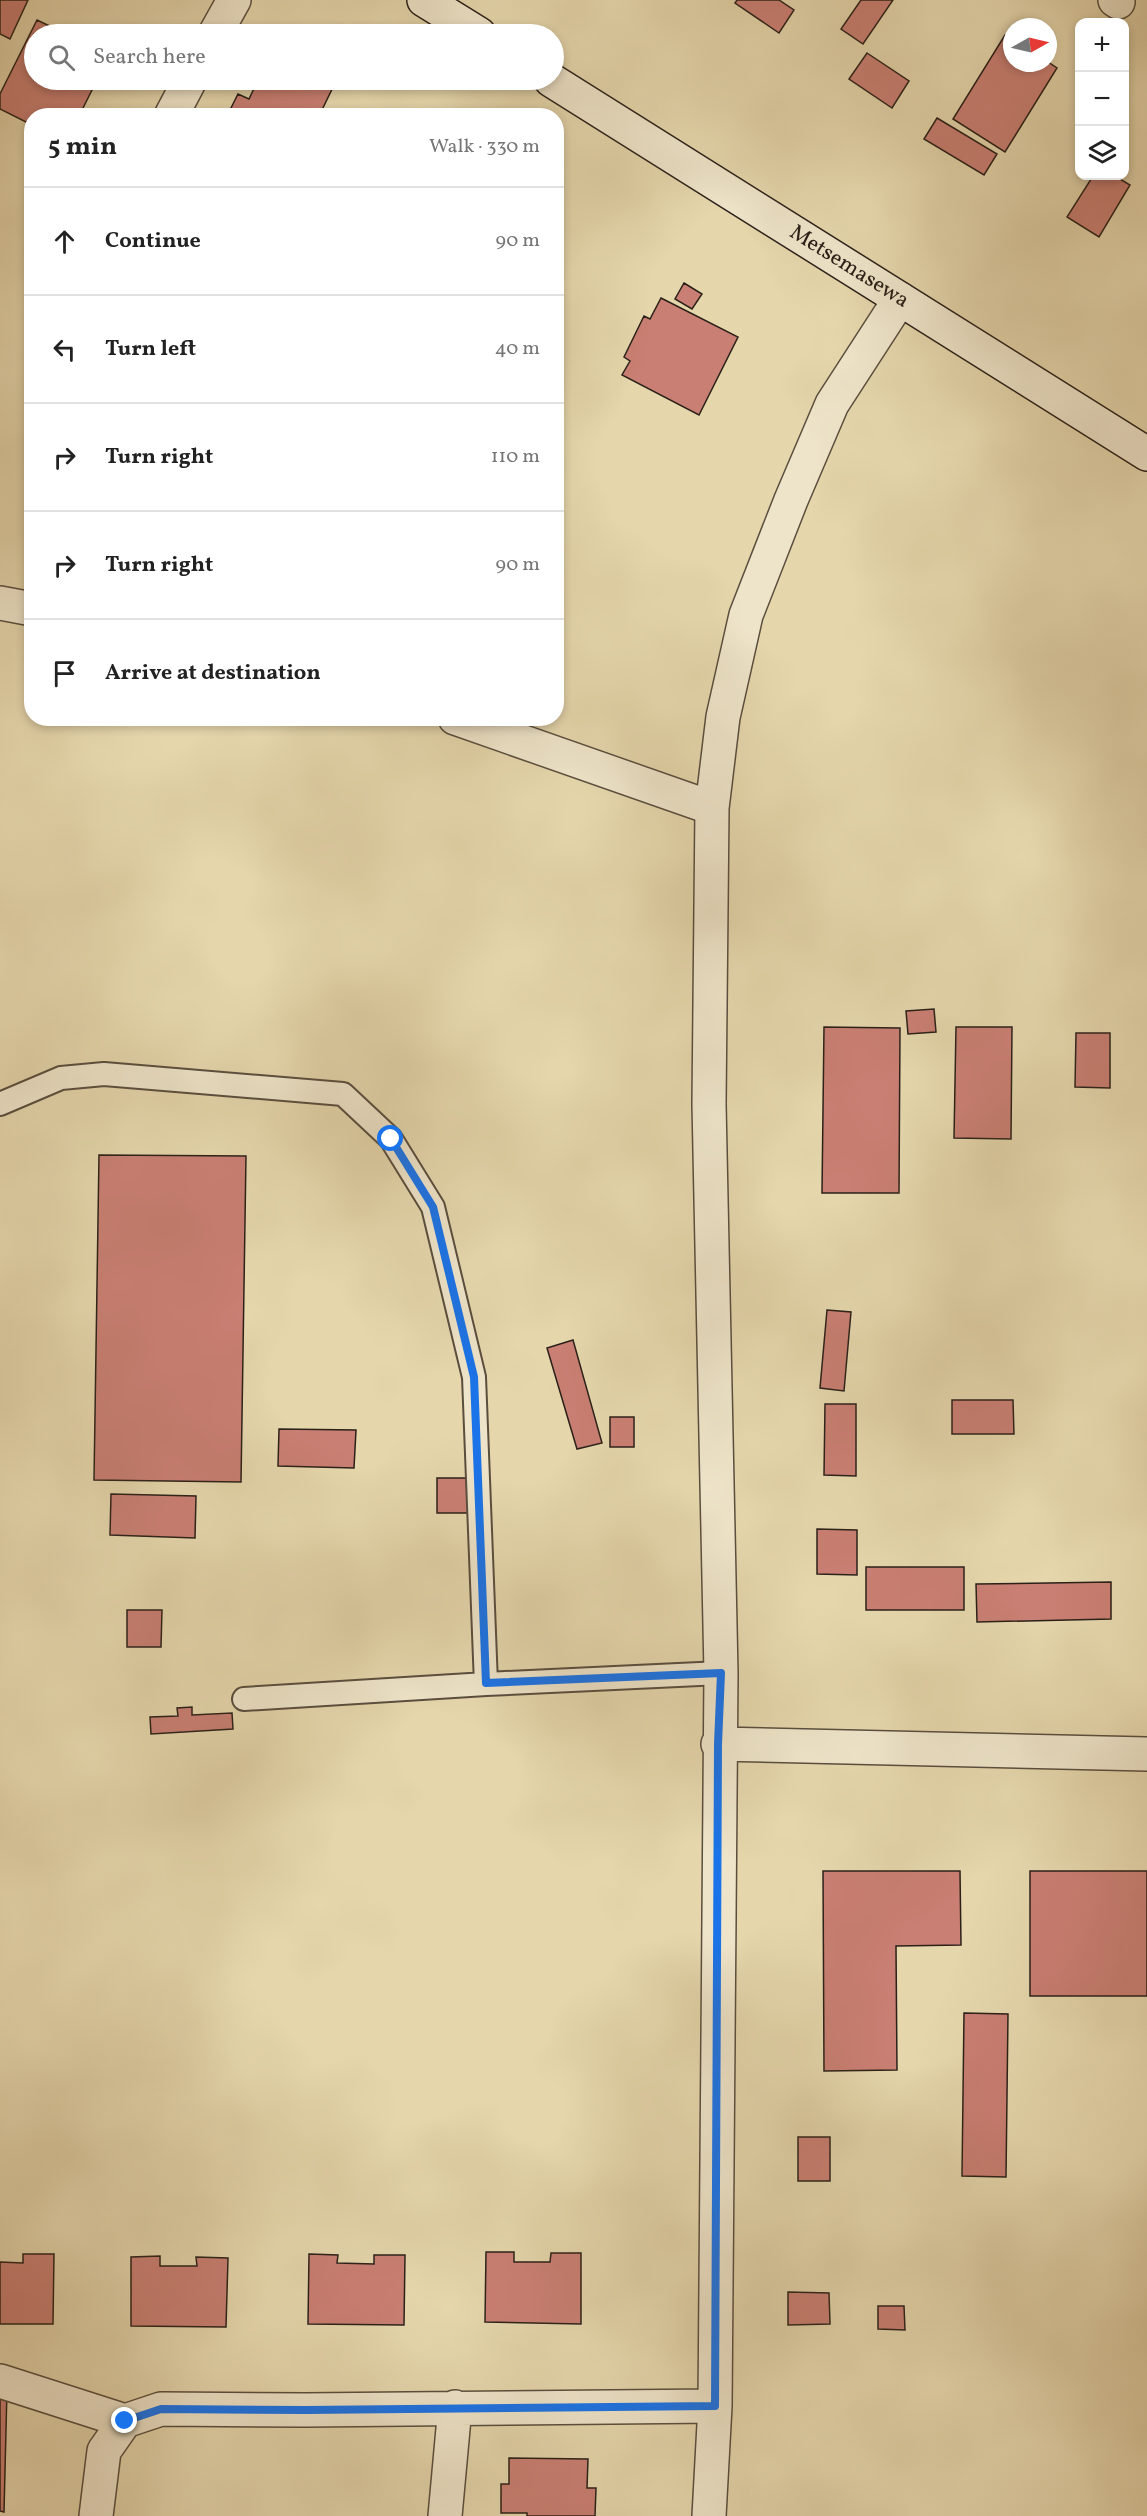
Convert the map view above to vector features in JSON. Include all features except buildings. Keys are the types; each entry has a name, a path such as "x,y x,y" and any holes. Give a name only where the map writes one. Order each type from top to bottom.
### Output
{"street":[{"path":"221,24 234,0"},
{"path":"424,0 463,24"},
{"name":"Metsemasewa","path":"564,88 1147,454"},
{"path":"175,108 185,90"},
{"path":"709,2516 715,2406 718,1744 721,1673 710,1104 712,808 723,717 746,615 832,404 900,299"},
{"path":"0,603 24,608"},
{"path":"478,726 712,808"},
{"path":"718,1744 1147,1754"},
{"path":"0,2381 125,2421 161,2409 715,2406"},
{"path":"445,2516 454,2407"},
{"path":"96,2516 104,2451 125,2421"}],"lane":[{"path":"0,1104 61,1078 104,1074 343,1094 391,1139 433,1207 474,1377 486,1683"},
{"path":"244,1699 486,1683 721,1673"}],"route":[{"path":"125,2421 161,2409 715,2406 718,1744 721,1673 486,1683 474,1377 433,1207 391,1139"}]}
